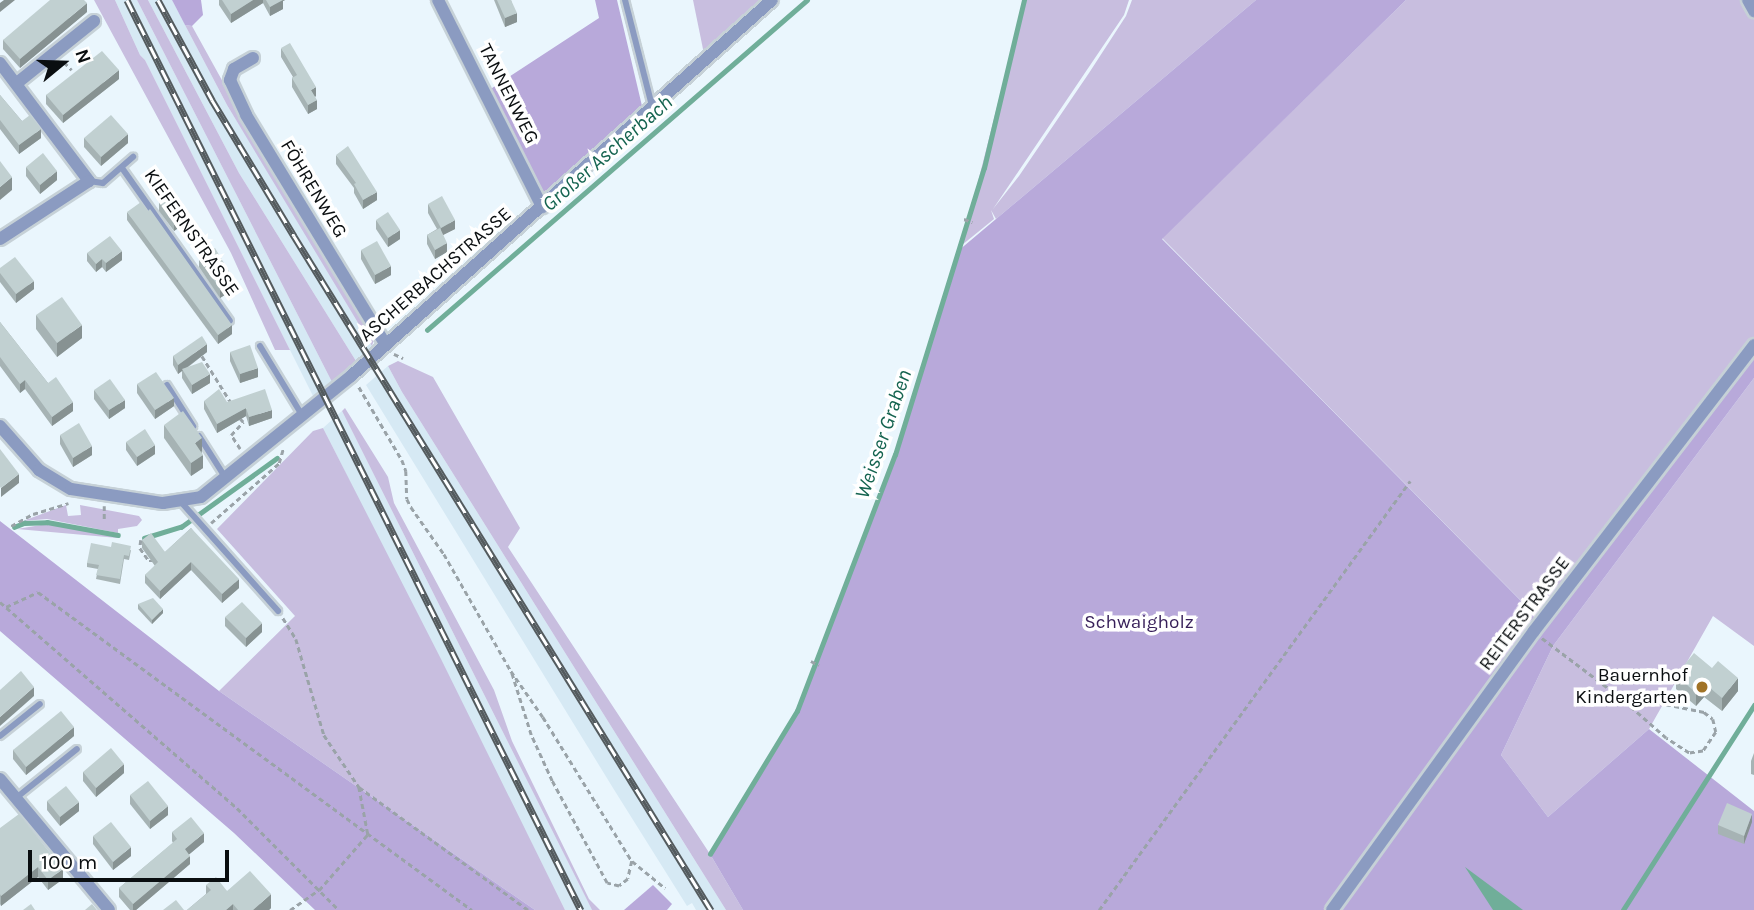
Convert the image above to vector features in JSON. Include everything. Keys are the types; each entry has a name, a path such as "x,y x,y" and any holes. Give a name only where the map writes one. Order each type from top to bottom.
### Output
{"street":[{"name":"TANNENWEG","path":"438,0 542,207"},
{"name":"ASCHERBACHSTRASSE","path":"181,502 201,497 226,479 351,376 389,349 772,0"},
{"path":"1748,0 1754,11"},
{"path":"18,83 94,21"},
{"name":"FÖHRENWEG","path":"253,58 234,69 230,80 246,115 389,349"},
{"path":"0,63 18,83 89,181"},
{"name":"KIEFERNSTRASSE","path":"0,239 89,181"},
{"name":"REITERSTRASSE","path":"1332,910 1535,631 1754,345"},
{"path":"0,426 39,470 71,489 181,502"},
{"path":"0,779 109,910"}],"lane":[{"path":"625,0 652,108"},
{"name":"KIEFERNSTRASSE","path":"89,181 103,183 133,157"},
{"name":"KIEFERNSTRASSE","path":"121,168 230,321"},
{"path":"260,346 307,412"},
{"path":"167,385 226,479"},
{"path":"181,502 278,611"},
{"path":"0,736 40,704"},
{"path":"16,798 78,749"}],"path":[{"path":"964,219 972,222"},
{"path":"389,349 403,358"},
{"path":"199,350 243,422 231,435 249,460"},
{"path":"351,376 402,460 406,471 407,499 444,554 511,671 544,717 632,861 666,888"},
{"path":"204,529 279,463"},
{"path":"1100,910 1410,481"},
{"path":"11,526 33,514 71,502"},
{"path":"141,540 141,548 149,561 163,562"},
{"path":"6,607 38,592 472,910"},
{"path":"0,602 237,808 339,910"},
{"path":"278,611 296,639 324,735 359,787 528,910"},
{"path":"1535,631 1616,694 1666,738 1689,753 1703,751 1716,732 1713,719 1704,712 1616,694"},
{"path":"811,661 820,665"},
{"path":"511,671 531,735 607,883 619,886 628,879 632,861"},
{"path":"359,787 368,834"},
{"path":"290,910 319,890 368,834"}],"shaded area":[{"path":"94,0 115,0 140,55 145,60 290,350 275,350 231,253"},
{"path":"115,0 137,0 332,382 315,400 145,60 140,55"},
{"path":"137,0 148,0 239,173 356,361 332,382"},
{"path":"148,0 172,0 227,105 363,327 372,346 356,361 239,173"},
{"path":"693,0 765,0 704,54"},
{"path":"1024,0 1129,0 1124,15 993,209 1019,176 1089,73 1126,16 1132,0 1256,0 996,219 991,210 994,219 962,245"},
{"path":"1406,0 1748,0 1754,11 1754,345 1542,622 1162,238"},
{"path":"185,25 192,26 234,102 375,336 372,346 227,105"},
{"path":"398,361 433,377 520,528 508,547 710,854 743,910 726,910 402,392 388,366"},
{"path":"388,366 726,910 696,910 692,903 687,906 613,788 366,385"},
{"path":"1754,378 1754,646 1713,616 1649,729 1548,817 1501,755 1553,646"},
{"path":"345,408 388,477 394,503 494,690 512,741 589,899 600,910 592,910 342,411"},
{"path":"342,411 592,910 565,910 323,428"},
{"path":"323,428 565,910 535,910 219,691 295,616 217,529 313,431"},
{"path":"66,505 68,516 81,515 80,505 139,516 142,520 137,526 118,529 118,533 47,519 23,521"},
{"path":"47,524 117,536 118,538 17,529"},
{"path":"1465,867 1523,910 1493,910"}],"green space":[{"path":"172,0 201,0 203,15 192,26 185,25"},
{"path":"595,0 617,0 642,106 540,198 486,92 599,18"},
{"name":"Schwaigholz","path":"1256,0 1406,0 1162,239 1541,621 1754,345 1754,378 1553,646 1501,755 1548,817 1649,729 1754,811 1754,910 743,910 710,854 797,711 895,455 958,251"},
{"path":"0,521 219,691 535,910 315,910 234,833 0,631"},
{"path":"653,885 672,904 667,910 624,910"}],"building":[{"path":"50,0 84,0 87,3 20,59 3,40"},
{"path":"222,0 253,0 231,14"},
{"path":"266,0 283,0 270,7"},
{"path":"497,0 511,0 517,13 505,18"},
{"path":"290,43 316,87 311,90 317,100 308,105 292,78 297,75 281,48"},
{"path":"102,51 119,70 63,115 46,95"},
{"path":"0,95 22,121 30,115 41,129 19,145 0,120"},
{"path":"111,115 128,134 101,157 84,138"},
{"path":"348,146 377,192 363,200 354,184 356,183 336,155"},
{"path":"43,153 57,171 40,185 26,167"},
{"path":"0,161 12,177 0,187"},
{"path":"172,192 187,213 174,222 159,202"},
{"path":"442,196 455,220 441,228 428,204"},
{"path":"141,202 148,211 150,209 232,325 218,335 127,212"},
{"path":"388,212 400,230 388,238 376,220"},
{"path":"440,228 447,243 435,250 427,235"},
{"path":"110,236 122,251 106,263 102,259 96,264 87,253"},
{"path":"377,241 391,266 375,275 361,250"},
{"path":"215,248 234,280 220,289 199,258"},
{"path":"15,257 34,281 16,294 0,273 0,268"},
{"path":"62,297 82,325 57,343 36,315"},
{"path":"0,322 48,383 56,377 73,402 52,417 25,380 20,384 0,357"},
{"path":"202,336 207,344 178,365 173,356"},
{"path":"250,345 258,368 240,374 230,352"},
{"path":"202,362 210,374 192,385 182,369"},
{"path":"156,372 174,398 155,410 137,384"},
{"path":"110,379 125,400 109,410 94,390"},
{"path":"219,389 227,402 265,389 272,410 249,417 246,408 217,424 204,401"},
{"path":"183,411 202,438 195,443 203,455 191,463 164,425"},
{"path":"79,423 92,446 73,458 60,435"},
{"path":"145,429 155,445 137,457 126,442"},
{"path":"0,449 19,474 1,488 0,487"},
{"path":"191,528 239,579 222,594 191,562 160,591 145,575 158,562 142,540 151,533 165,552"},
{"path":"112,542 131,546 129,556 124,555 120,579 96,575 99,565 87,563 91,543 111,547"},
{"path":"153,598 163,609 152,620 138,604"},
{"path":"242,602 262,623 246,638 225,617"},
{"path":"1694,653 1712,668 1718,661 1738,678 1722,698 1704,683 1696,693 1676,675"},
{"path":"21,671 34,687 0,717 0,690"},
{"path":"61,711 74,727 26,767 13,750"},
{"path":"111,748 124,764 96,788 83,772"},
{"path":"148,781 168,806 150,821 130,795"},
{"path":"66,786 79,802 60,817 47,801"},
{"path":"1727,803 1752,814 1744,836 1718,825"},
{"path":"19,814 63,869 48,880 38,867 1,896 0,828"},
{"path":"191,817 204,833 185,849 190,856 133,904 119,888 177,839 172,832"},
{"path":"111,822 131,847 113,862 93,836"},
{"path":"250,871 271,894 253,910 238,910 233,904 226,910 187,910 211,890 206,885 216,877 227,891"},
{"path":"176,900 184,910 163,910"},
{"path":"31,904 35,910 23,910"},
{"path":"92,904 97,910 85,910"}],"waterway":[{"name":"Großer Ascherbach","path":"427,330 807,0"},
{"name":"Weisser Graben","path":"710,854 797,711 895,455 984,168 1024,0"},
{"name":"Großer Ascherbach","path":"144,538 181,527 277,458"},
{"name":"Großer Ascherbach","path":"14,527 24,523 47,522 118,535"},
{"path":"1623,910 1754,705"}],"railway":[{"path":"127,0 581,910"},
{"path":"158,0 212,100 294,236 711,910"}],"place":[{"name":"Bauernhof Kindergarten","path":"1702,687"}]}
